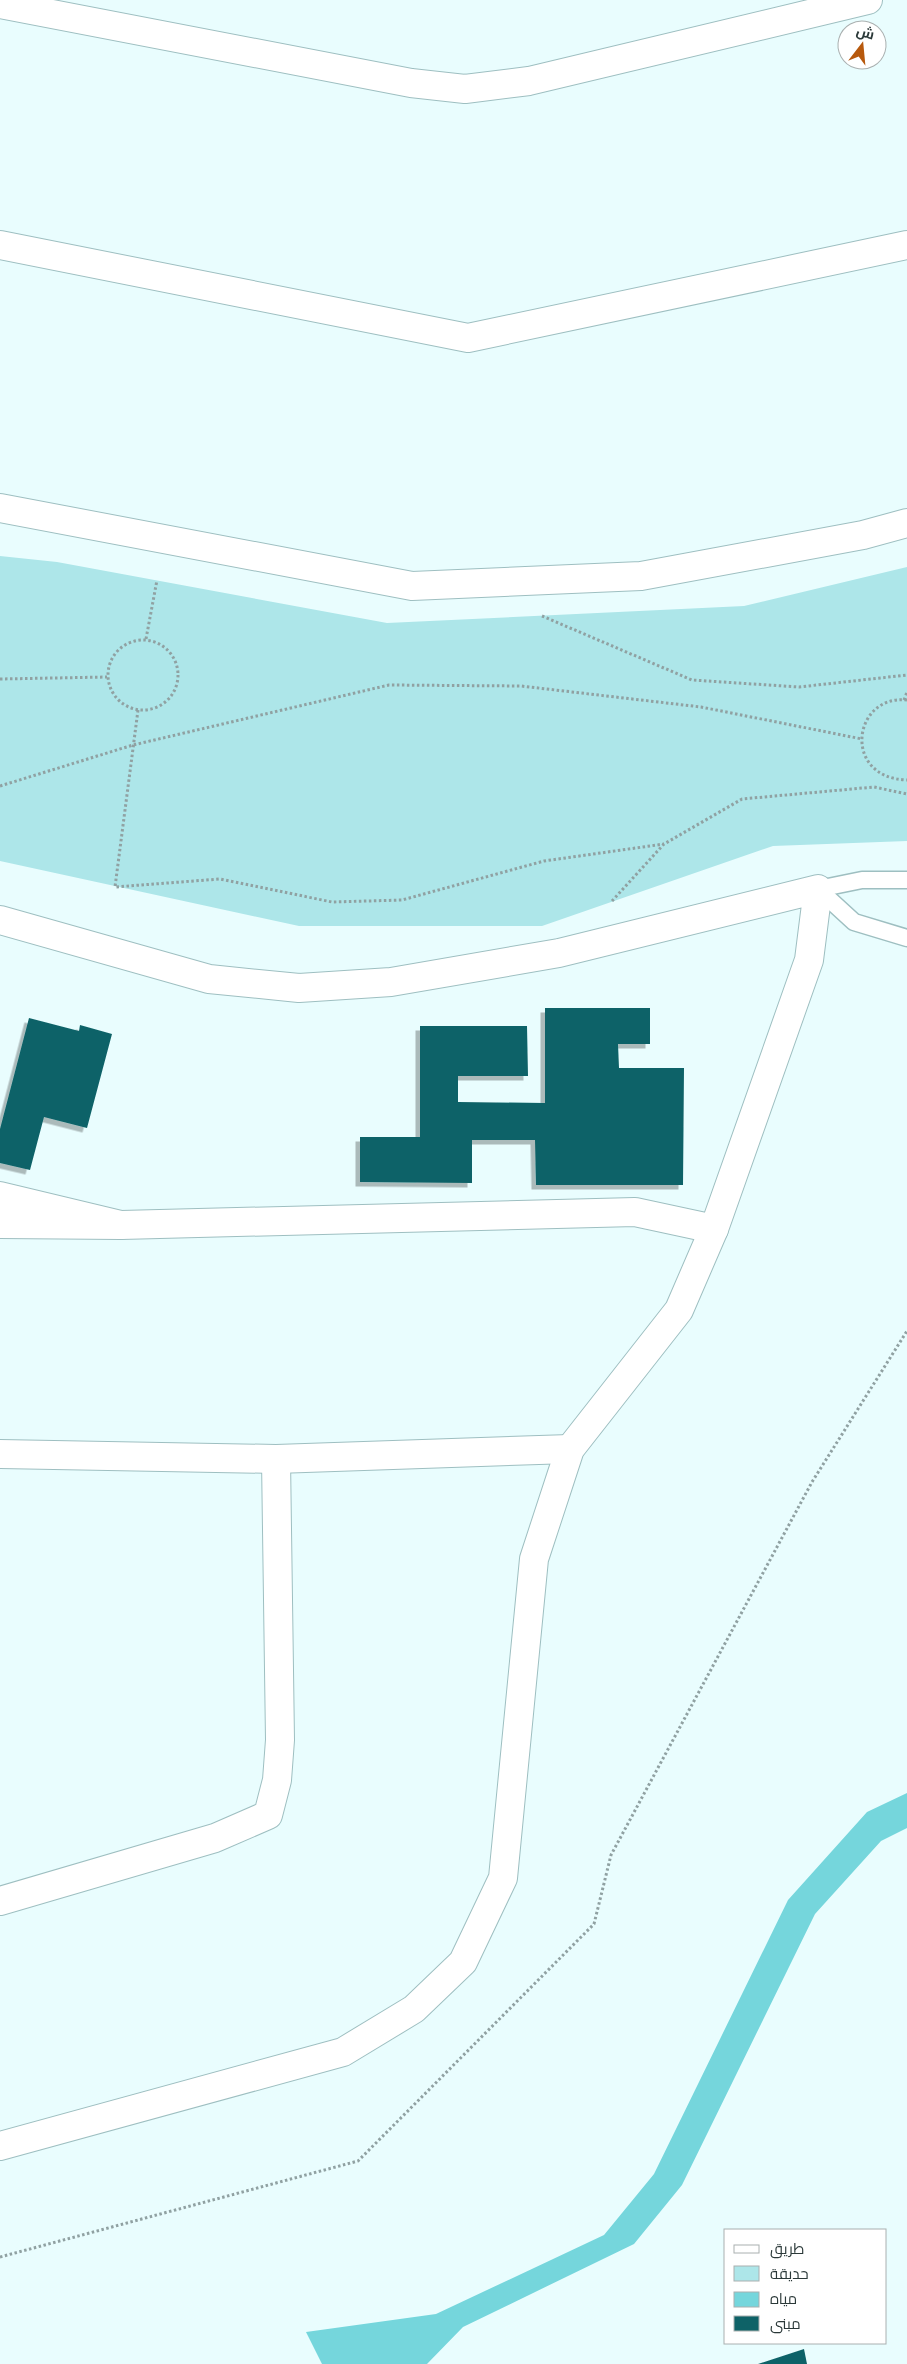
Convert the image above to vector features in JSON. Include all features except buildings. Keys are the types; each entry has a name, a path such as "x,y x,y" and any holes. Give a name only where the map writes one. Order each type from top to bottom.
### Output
{"street":[{"path":"0,4 411,83 465,90 529,81 868,0"},
{"path":"0,246 468,338 907,245"},
{"path":"0,508 412,586 641,576 863,535 907,523"},
{"path":"0,920 209,979 299,988 391,982 559,953 818,889 808,960 714,1229 679,1310 570,1449 534,1558 503,1878 463,1962 414,2009 343,2052 0,2146"},
{"path":"0,1196 121,1225"},
{"path":"0,1224 121,1225 635,1212 714,1229"},
{"path":"0,1454 276,1459 570,1449"},
{"path":"0,1901 215,1838 268,1815 277,1780 280,1740 276,1459"}],"lane":[{"path":"818,889 862,880 907,880"},
{"path":"818,889 854,922 907,938"}],"path":[{"path":"146,639 157,580"},
{"path":"542,616 692,680 799,687 907,675"},
{"path":"146,639 157,642 170,652 178,668 179,679 176,690 165,703 149,710 138,710 126,706 116,699 110,688 108,677 109,665 114,654 122,646 134,640 146,639"},
{"path":"0,679 108,677"},
{"path":"0,786 133,745 389,684 521,686 701,707 862,739"},
{"path":"907,692 906,700 892,701 880,706 870,715 864,726 862,739 864,753 870,765 880,774 894,780 907,780"},
{"path":"138,710 115,886 220,879 332,902 402,900 544,860 664,844"},
{"path":"612,902 664,844 742,799 874,787 907,794"}],"green space":[{"path":"0,556 57,562 387,623 744,606 907,567 907,841 773,846 542,926 299,926 0,861"}],"water":[{"path":"907,1793 907,1828 881,1841 815,1914 682,2185 634,2244 463,2327 427,2364 322,2364 306,2332 436,2314 604,2235 654,2174 788,1900 867,1812"}]}
